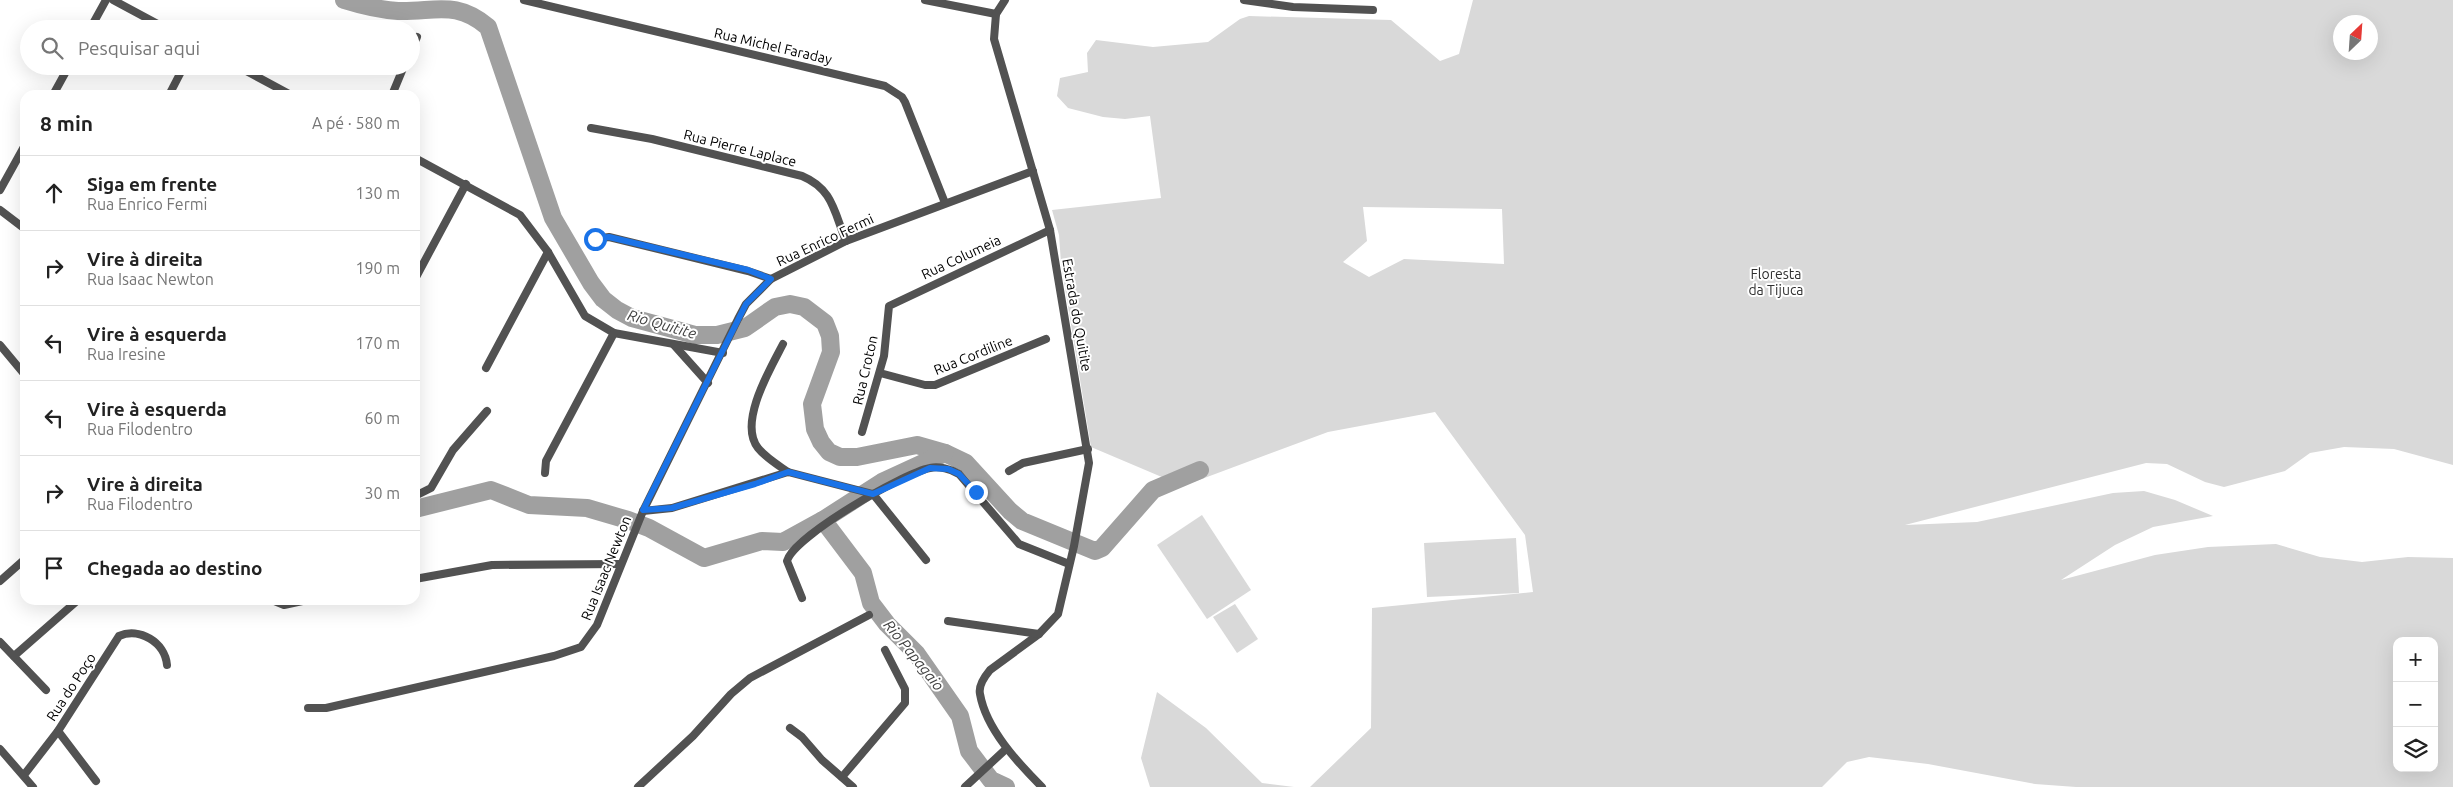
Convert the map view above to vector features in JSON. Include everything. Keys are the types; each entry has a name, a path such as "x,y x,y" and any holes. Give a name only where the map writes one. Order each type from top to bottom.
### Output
{"street":[{"path":"95,20 106,0"},
{"path":"114,0 150,20"},
{"name":"Rua Michel Faraday","path":"524,0 885,86 902,97 905,102 945,203"},
{"path":"925,0 996,14"},
{"name":"Estrada do Quitite","path":"1005,0 996,14 994,38 1050,230 1088,449 1089,469 1058,614 1039,634 990,670 981,685 979,693 990,721 1006,749 1042,787"},
{"path":"1244,0 1293,7 1373,10"},
{"path":"56,90 64,75"},
{"path":"172,90 179,75"},
{"path":"253,75 280,90"},
{"path":"394,90 400,75"},
{"name":"Rua Pierre Laplace","path":"591,128 661,142 802,176 816,182 828,196 846,241"},
{"path":"0,190 20,154"},
{"path":"420,161 520,215 548,252 586,316 614,333 674,345 723,352"},
{"name":"Rua Enrico Fermi","path":"595,239 609,237 748,270 771,279 846,241 1033,171"},
{"path":"420,271 466,184"},
{"path":"0,210 20,225"},
{"name":"Rua Columeia","path":"887,312 892,302 1050,230"},
{"path":"486,368 548,252"},
{"name":"Rua Isaac Newton","path":"308,708 326,708 454,680 581,648 597,625 634,531 738,319 746,304 771,279"},
{"name":"Rua Croton","path":"862,432 880,373 886,342 887,312"},
{"path":"545,472 546,461 614,333"},
{"name":"Rua Cordiline","path":"880,373 925,385 935,385 1046,339"},
{"path":"783,344 771,367 750,420 751,435 757,447 788,472 856,491 871,493 926,560"},
{"path":"0,345 20,369"},
{"path":"674,345 708,382"},
{"path":"420,494 431,488 454,450 487,411"},
{"path":"1009,471 1023,463 1088,449"},
{"path":"802,598 788,561 789,555 795,547 871,493 930,468 954,470 970,485 1019,544 1069,564"},
{"path":"642,514 672,508 755,484 788,472"},
{"path":"0,581 20,563"},
{"path":"420,578 492,565 620,564"},
{"path":"14,656 72,605"},
{"path":"638,787 692,736 731,694 750,678 869,615"},
{"path":"948,621 1039,634"},
{"name":"Rua do Poço","path":"24,775 58,730 116,639 128,634 149,637 155,641 165,657 167,665"},
{"path":"0,642 46,690"},
{"path":"842,777 905,703 905,689 886,650"},
{"path":"790,728 802,737 822,760 853,787"},
{"path":"58,730 96,781"},
{"path":"0,749 34,787"},
{"path":"965,787 1006,749"}],"green space":[{"name":"Floresta da Tijuca","path":"1473,0 2453,0 2453,465 2394,449 2344,447 2310,453 2285,471 2224,487 2205,482 2167,464 2146,463 1905,525 1977,522 2113,493 2144,491 2175,500 2213,516 2153,527 2115,545 2061,580 2155,555 2208,547 2276,544 2320,557 2362,562 2408,557 2453,558 2453,787 2076,787 2035,784 1928,764 1869,757 1847,762 1822,787 1310,787 1371,728 1372,608 1533,592 1525,535 1435,412 1328,432 1183,486 1091,447 1061,263 1059,235 1052,210 1161,198 1150,116 1125,119 1103,117 1068,108 1057,96 1060,78 1088,72 1087,53 1096,40 1153,47 1208,42 1240,19 1249,16 1391,20 1440,61 1459,54","holes":["1363,207 1502,209 1504,264 1404,259 1369,277 1343,262 1367,241"]},
{"path":"1202,515 1251,590 1207,619 1157,545"},
{"path":"1516,538 1519,593 1427,597 1424,543"},
{"path":"1235,604 1258,639 1237,653 1213,617"},
{"path":"1157,692 1206,728 1262,783 1294,787 1150,787 1141,758"}],"waterway":[{"name":"Rio Quitite","path":"344,0 398,11 455,10 466,13 488,27 553,218 591,283 603,299 617,310 632,318 695,335 717,335 745,328 775,307 790,304 804,307 825,323 830,336 831,352 812,404 815,429 821,442 829,452 840,457 857,457 917,445 945,453 966,463 1010,511 1022,521 1095,551 1102,548 1153,490 1200,470"},
{"name":"Rio Papagaio","path":"420,508 491,490 529,505 587,508 628,520 649,528 704,558 762,541 783,542 823,520 882,482 945,453"},
{"name":"Rio Papagaio","path":"823,520 863,573 871,603 887,624 916,653 960,716 969,751 991,780 1006,787"}],"route":[{"path":"595,239 609,237 748,270 771,279 746,304 643,510 672,508 755,484 788,472 873,494 912,474 930,468 948,469 954,470 959,474 976,492"}]}
